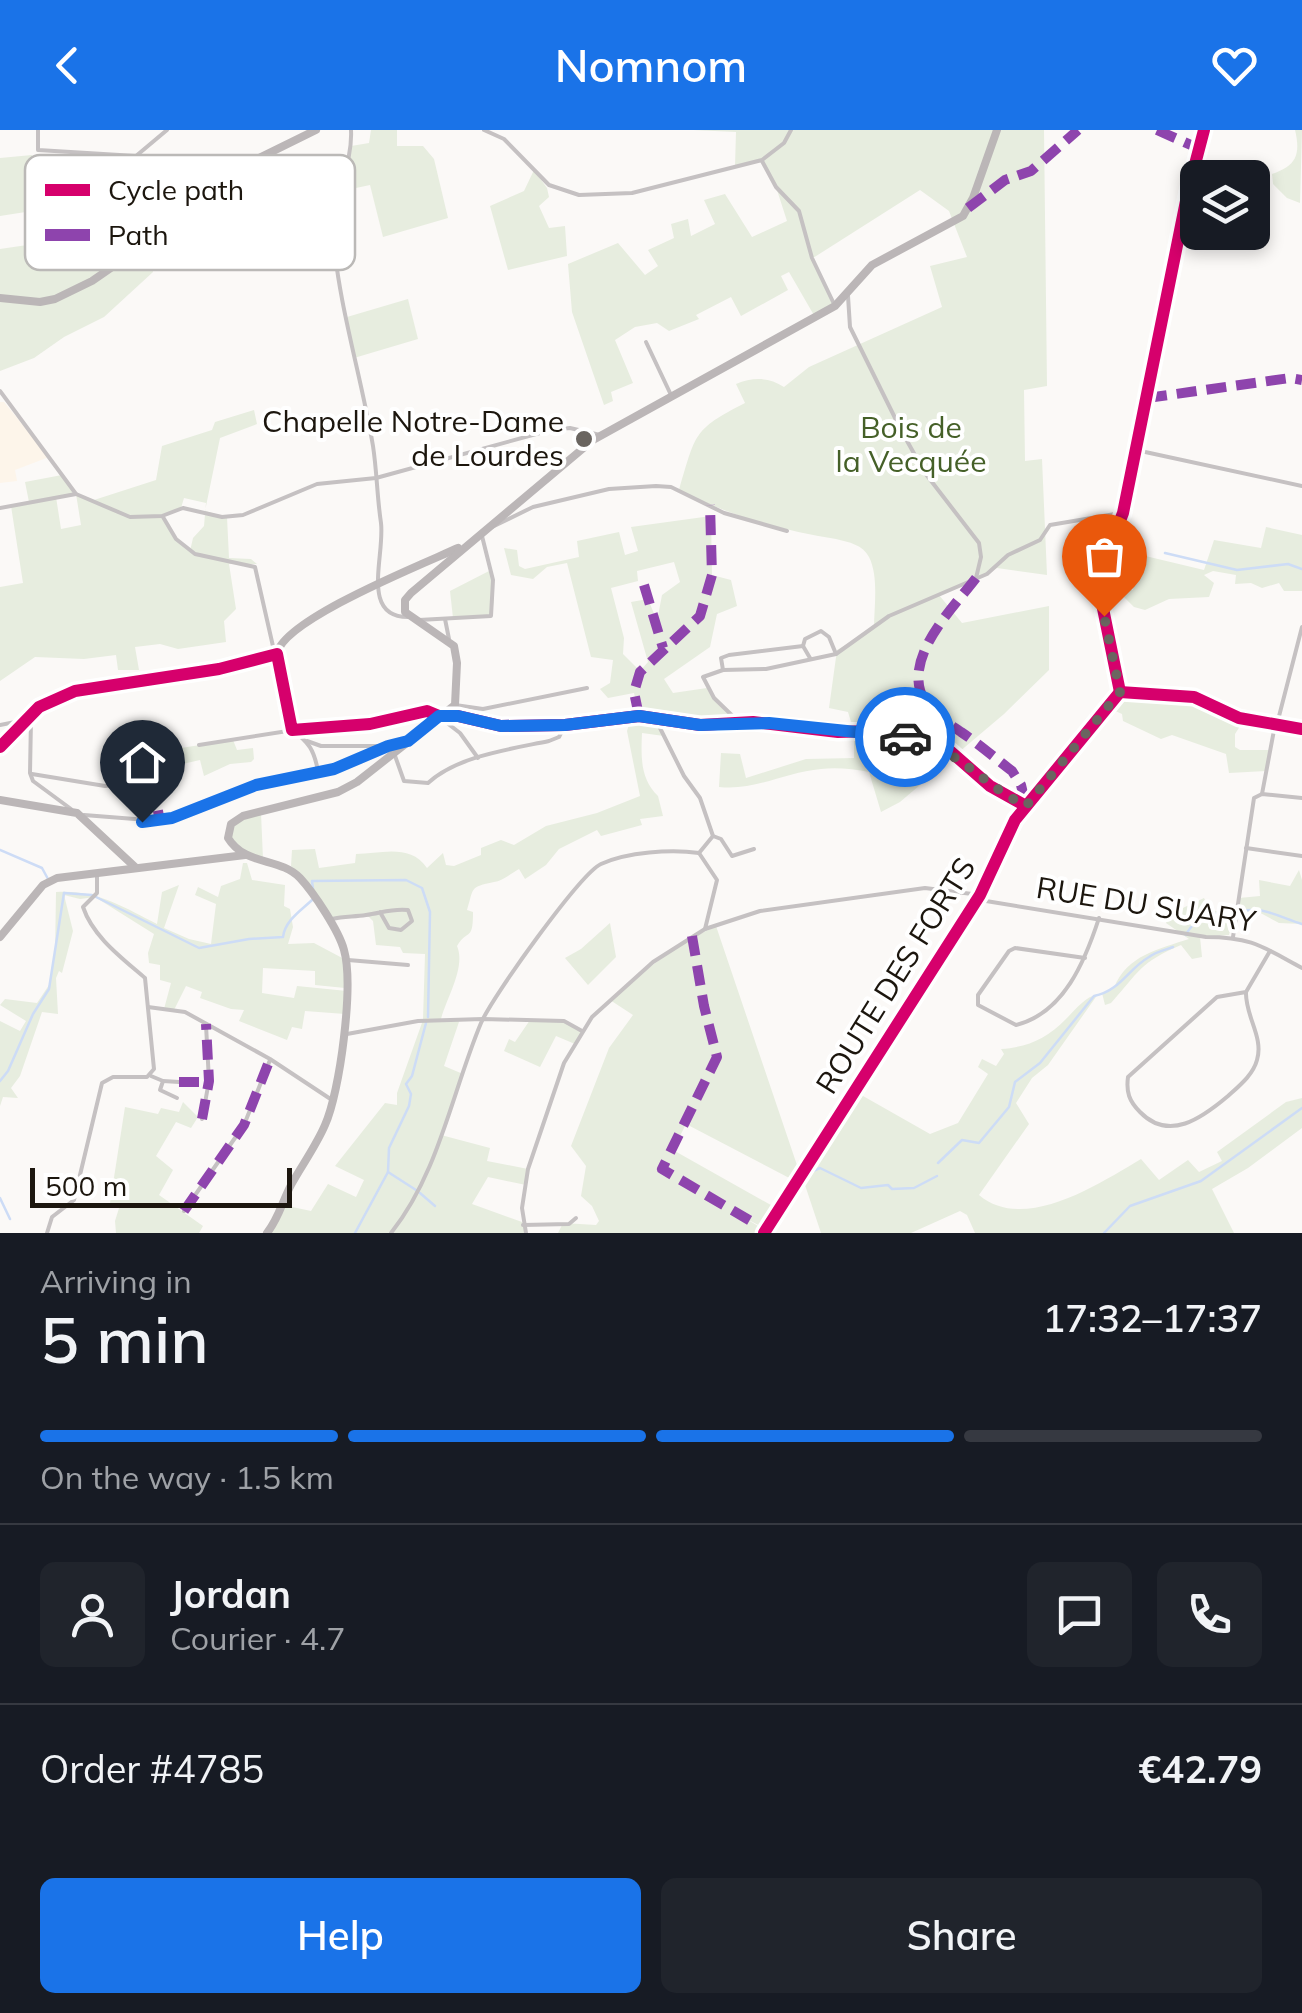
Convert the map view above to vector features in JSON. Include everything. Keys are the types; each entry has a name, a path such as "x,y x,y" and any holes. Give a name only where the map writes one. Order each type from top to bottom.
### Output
{"main road":[{"path":"265,155 316,130"},
{"path":"245,855 228,838 234,820 338,792 356,782 390,748 408,741 455,705 457,664 450,640 411,618 405,612 406,600 484,530 600,436 835,306 872,266 955,221 968,208 998,130"},
{"path":"0,298 40,302 55,299 108,270"},
{"path":"272,640 465,547"},
{"path":"0,747 39,707 75,691 219,669 276,654 305,622"},
{"path":"276,654 290,632"},
{"path":"0,800 77,813 134,868"},
{"path":"0,937 50,881 245,855 290,870 300,878 343,946 343,1035 332,1100 320,1136 267,1233"}],"street":[{"path":"38,130 38,150 120,155"},
{"path":"137,155 167,130"},
{"path":"348,155 351,130"},
{"path":"484,130 504,140 549,186 579,195 632,193 762,160 784,143 791,130"},
{"path":"1204,130 1188,191 1123,513 1097,579 1120,692 1194,698 1238,718 1302,729"},
{"path":"762,160 776,187 800,211 812,258 835,306"},
{"path":"338,270 345,328 372,442 382,547 378,586 381,608 391,616 490,617 493,580 484,530 533,507 609,489 671,487 724,513 787,531"},
{"path":"848,296 848,320 857,344 909,446 925,473 980,543 976,578"},
{"path":"646,342 671,395"},
{"path":"0,390 76,494 122,515 162,516 182,508 222,516 243,515 317,484 376,478 551,430 570,428 600,436"},
{"path":"1136,450 1302,486"},
{"path":"0,508 76,494"},
{"path":"740,724 702,681 708,673 766,669 836,654 889,616 996,568 1008,555 1040,540 1050,524 1123,513"},
{"path":"162,516 176,539 195,554 255,567 292,730 322,746 390,748"},
{"path":"445,619 450,640"},
{"path":"1262,794 1302,626"},
{"path":"810,658 803,646 805,638 821,631 829,636 836,654"},
{"path":"723,670 721,658 729,655 803,646"},
{"path":"455,705 483,709 588,688"},
{"name":"ROUTE DES FORTS","path":"764,1233 980,895 1008,831 1120,692"},
{"path":"199,746 292,730 370,724 423,711 499,726 565,725 639,716 700,725 769,723 916,739 950,752 990,786 1026,806"},
{"path":"458,716 446,723 460,733 478,758"},
{"path":"0,725 28,717 32,781 77,813 118,820 160,821 256,785 334,769 390,748"},
{"path":"656,720 684,776 700,798 714,836 732,856 754,850"},
{"path":"390,748 402,778 428,784 437,774 478,758 559,737 565,725"},
{"path":"308,740 318,772"},
{"path":"30,773 105,786 175,777"},
{"path":"1233,937 1254,798 1262,794 1302,798"},
{"path":"699,853 714,836"},
{"path":"1246,848 1302,856"},
{"path":"391,1233 409,1211 426,1176 483,1019 527,950 600,864 665,849 699,853 718,880 704,929"},
{"path":"97,873 96,895 84,907 88,920 122,960 145,978 152,1076"},
{"name":"RUE DU SUARY","path":"523,1224 528,1169 564,1064 582,1031 592,1017 653,962 704,929 740,916 782,906 925,888 1206,938 1233,937 1264,945 1302,968"},
{"path":"328,920 380,912 408,910 412,921 401,930 388,928 380,912"},
{"path":"1084,958 1015,948 1008,951 978,995 978,1004 1005,1022 1026,1022 1059,998 1084,958 1099,918"},
{"path":"1246,992 1217,996 1128,1077 1126,1090 1132,1105 1148,1121 1185,1126 1204,1116 1253,1072 1259,1056 1258,1040 1246,1010 1246,992 1270,951"},
{"path":"346,960 408,964"},
{"path":"148,1007 185,1012 270,1059 332,1100"},
{"path":"343,1035 418,1021 483,1019 564,1020 582,1031"},
{"path":"202,1119 209,1081 206,1024"},
{"path":"184,1211 244,1125 270,1059"},
{"path":"47,1233 52,1217 74,1200 102,1083 113,1077 152,1076 180,1082"},
{"path":"163,1081 160,1090 177,1098"},
{"path":"526,1233 523,1224 569,1224 576,1218"}],"shaded area":[{"path":"0,402 49,457 15,470 17,481 0,483"}],"green space":[{"path":"371,130 397,130 397,146 423,146 434,159 448,218 383,237 370,185 355,188 355,155 349,155 351,146 369,143"},
{"name":"Bois de la Vecquée","path":"693,130 1044,130 1047,386 1024,390 1025,461 1042,459 1047,575 997,568 939,595 962,623 1049,606 1049,670 1004,714 900,802 881,812 869,772 857,770 821,769 745,786 719,787 721,753 740,754 746,778 806,759 854,758 854,732 848,712 829,708 837,650 874,628 875,583 869,557 851,543 756,521 679,490 698,436 715,420 745,403 736,384 761,379 784,387 809,367 942,307 930,266 967,257 949,211 920,190 813,258 835,306 815,317 789,272 781,276 788,290 741,316 731,297 696,315 699,319 669,331 657,323 635,327 615,340 633,383 611,392 613,401 604,405 572,312 568,264 618,243 645,275 658,266 648,250 674,238 671,224 688,219 691,236 715,224 704,200 725,194 752,237 787,221 762,161 735,166 736,132"},
{"path":"1295,130 1302,130 1300,203 1287,198 1273,184 1272,174 1295,158"},
{"path":"25,156 25,212 0,216 0,158"},
{"path":"534,170 547,188 549,197 539,206 549,228 565,226 567,256 508,270 490,206 524,191"},
{"path":"25,245 25,270 153,272 104,317 34,358 0,371 0,249"},
{"path":"408,299 418,339 354,358 347,317"},
{"path":"254,410 257,424 220,438 206,508 206,503 184,498 181,508 162,516 176,539 190,551 193,538 204,526 205,511 227,517 229,558 251,559 257,564 229,564 236,609 224,621 226,642 178,649 160,644 135,647 139,670 118,670 116,655 84,659 35,657 0,681 0,587 23,583 11,506 29,502 25,482 62,475 76,493 94,500 156,480 162,446 212,430 215,422","holes":["76,494 81,525 61,529 56,497"]},
{"path":"711,516 712,575 731,580 737,606 717,614 710,647 664,679 673,693 707,688 741,723 657,720 664,736 642,733 642,759 663,816 640,819 642,825 601,836 597,830 559,849 546,865 525,879 519,869 476,887 472,893 467,910 473,912 472,927 457,946 457,973 441,1019 460,1019 444,1066 463,1074 441,1135 490,1148 487,1161 528,1169 526,1185 488,1177 472,1204 522,1222 526,1233 267,1233 283,1205 311,1211 328,1184 356,1197 364,1180 335,1166 385,1103 397,1105 397,1093 423,1020 425,954 376,945 373,921 367,915 328,920 303,877 291,866 292,850 315,849 319,868 355,863 356,854 394,852 412,855 427,868 443,853 446,865 454,866 481,855 481,848 501,840 514,845 546,826 597,813 640,796 627,731 631,718 639,715 634,693 608,698 600,689 610,683 613,660 591,657 567,563 547,567 533,579 511,575 504,548 517,550 519,566 525,569 579,557 577,541 619,532 625,555 638,551 631,527","holes":["674,562 680,582 662,595 657,621 648,599 631,602 648,662 640,671 623,654 624,638 611,588 638,581 637,571"]},
{"path":"1266,527 1302,535 1302,591 1284,591 1279,583 1262,588 1251,583 1235,584 1236,575 1213,571 1204,575 1214,583 1209,597 1169,599 1145,610 1134,607 1123,596 1103,600 1101,590 1133,590 1137,554 1204,570 1214,540 1261,548"},
{"path":"491,570 491,617 453,618 450,591"},
{"path":"1122,695 1172,696 1199,702 1242,723 1235,734 1235,747 1270,750 1266,771 1229,773 1226,754 1172,735 1161,739 1123,721 1122,714 1109,708"},
{"path":"233,740 237,750 253,748 254,759 204,776 200,760 138,769 104,764 122,757"},
{"path":"261,813 263,859 246,852 231,839 230,828 236,821"},
{"path":"243,863 247,863 252,880 285,885 284,906 290,909 293,927 288,944 314,943 346,960 345,988 315,985 315,971 263,968 262,993 294,998 297,986 347,991 345,1014 305,1011 302,1029 292,1027 287,1040 239,1021 244,1010 200,998 202,992 186,986 174,1010 164,1009 171,983 160,980 160,965 149,963 154,934 95,897 64,895 73,931 62,973 59,971 56,978 58,1014 42,1012 20,1076 11,1088 18,1098 3,1097 0,1106 0,1021 20,1031 26,1021 0,1005 5,999 37,1003 49,985 55,955 56,892 96,896 157,924 162,892 179,885 164,928 211,944 216,904 195,895 198,887 218,897 221,886 240,879"},
{"path":"1299,870 1302,924 1279,923 1255,910 1238,915 1239,898 1260,896 1259,880 1290,886"},
{"path":"1204,898 1210,910 1234,914 1229,935 1200,937 1202,957 1192,959 1181,945 1156,957 1105,1005 1102,993 1114,988 1127,968 1156,950 1189,939 1166,923 1170,914"},
{"path":"610,923 616,957 588,985 565,958"},
{"path":"716,926 800,1174 795,1181 686,1124 673,1150 778,1209 766,1229 743,1217 765,1230 763,1233 558,1233 563,1223 596,1225 599,1221 592,1206 581,1196 586,1166 571,1146 609,1048 633,1015 610,1000 673,950"},
{"path":"1098,994 1016,1103 1029,1124 979,1195 997,1205 1017,1209 1038,1207 1082,1192 1141,1159 1159,1180 1188,1160 1199,1172 1222,1161 1217,1152 1286,1102 1302,1098 1302,1128 1212,1189 1234,1233 975,1233 967,1215 960,1211 911,1233 821,1233 803,1179 856,1092 930,1134 958,1123 988,1074 978,1067 982,1059 996,1066 1004,1054 1001,1049 1044,1037"},
{"path":"530,1020 564,1021 582,1031 575,1044 556,1036 540,1067 504,1051 509,1039 515,1042"},
{"path":"183,1102 198,1117 191,1128 176,1122 156,1156 173,1170 159,1195 203,1226 199,1233 116,1233 120,1205 110,1203 125,1107 158,1114 161,1108 179,1112"}],"waterway":[{"path":"1165,553 1237,570 1288,564 1302,569"},
{"path":"0,850 42,868 48,879"},
{"path":"313,889 312,881 406,880 422,888 430,912 428,1017"},
{"path":"64,893 92,895 199,948 283,937 290,920 313,899"},
{"path":"0,1081 49,989 64,893"},
{"path":"1186,935 1198,921 1237,911 1262,911 1302,924"},
{"path":"938,1163 962,1140 979,1143 1009,1107 1015,1082 1040,1063 1094,996 1117,985 1151,955 1173,947"},
{"path":"355,1233 388,1172 389,1148 409,1106 411,1094 406,1084 412,1076 426,1023"},
{"path":"1104,1233 1130,1206 1201,1181 1302,1108"},
{"path":"804,1175 820,1168 861,1188 888,1185 892,1189 914,1188 937,1176"},
{"path":"388,1172 416,1190"},
{"path":"420,1193 435,1206"},
{"path":"0,1198 10,1219"}],"marked path":[{"path":"968,208 1005,180 1031,171 1078,130"},
{"path":"1157,130 1200,149"},
{"path":"1147,398 1290,378 1302,380"},
{"path":"639,716 634,692 640,672 700,616 712,575 710,505"},
{"path":"976,578 930,639 918,675 921,692 936,715 1012,771 1021,785 1026,806"},
{"path":"644,585 663,648"},
{"path":"152,781 160,821"},
{"path":"692,936 717,1057 662,1169 766,1230"},
{"path":"202,1119 209,1081 206,1024"},
{"path":"184,1211 244,1125 270,1059"},
{"path":"179,1082 208,1082"}],"cycle path":[{"path":"1120,692 1097,579 1123,513 1188,191 1204,130"},
{"path":"0,747 39,707 75,691 219,669 277,654 292,730 370,724 427,711 501,726 565,725 639,716 700,725 753,722 838,732 870,731 917,739 950,751 990,786 1026,806"},
{"path":"1120,692 1194,697 1239,718 1302,729"},
{"path":"764,1233 980,895 1015,820 1120,692"}],"way so far":[{"path":"905,737 950,752 990,786 1026,806 1120,692 1104,616"}],"place":[{"name":"Chapelle Notre-Dame de Lourdes","path":"584,439"}],"route":[{"path":"142,822 172,818 256,785 334,769 408,741 439,716 458,716 501,726 565,725 639,716 700,725 753,722 905,737"}]}
